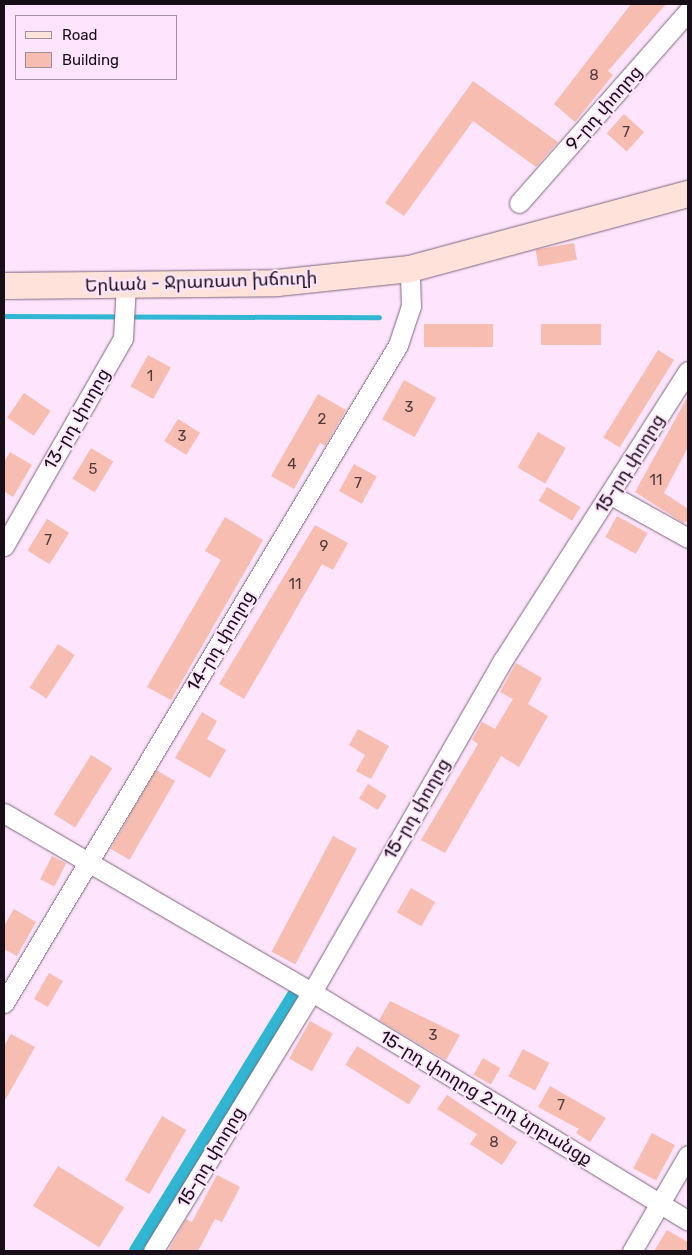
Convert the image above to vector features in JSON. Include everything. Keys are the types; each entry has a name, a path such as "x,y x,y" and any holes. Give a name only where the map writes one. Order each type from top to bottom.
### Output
{"main road":[{"name":"Երևան - Ջրառատ խճուղի","path":"4,286 278,283 410,269 688,194"}],"street":[{"name":"9-րդ փողոց","path":"519,203 688,11"},
{"name":"14-րդ փողոց","path":"4,1003 398,345 411,306 410,269"},
{"name":"13-րդ փողոց","path":"4,546 123,338 126,285"},
{"name":"15-րդ փողոց","path":"154,1251 312,992 503,660 610,496 688,371"},
{"path":"610,496 688,538"},
{"name":"15-րդ փողոց 2-րդ նրբանցք","path":"4,813 87,865 312,992 688,1221"},
{"path":"632,1251 688,1155"}],"building":[{"path":"631,4 666,4 608,71 613,75 575,122 554,104"},
{"path":"473,81 558,142 536,167 473,121 404,216 385,203"},
{"path":"624,114 644,132 627,151 607,133"},
{"path":"574,243 577,260 539,267 536,250"},
{"path":"424,324 493,324 493,347 424,347"},
{"path":"541,324 601,324 601,345 541,345"},
{"path":"658,350 674,360 620,447 603,437"},
{"path":"148,355 171,368 153,399 131,386"},
{"path":"404,380 436,398 415,437 382,419"},
{"path":"24,393 51,411 34,436 7,418"},
{"path":"318,394 346,410 325,446 320,443 294,489 271,476"},
{"path":"688,396 688,447 664,493 688,509 688,521 683,523 635,492"},
{"path":"178,419 200,433 186,455 164,441"},
{"path":"538,432 566,448 545,484 518,468"},
{"path":"91,448 113,461 95,492 72,479"},
{"path":"10,452 32,465 13,497 4,491 4,462"},
{"path":"354,464 377,477 362,504 339,491"},
{"path":"547,487 580,507 572,521 539,501"},
{"path":"617,516 648,533 636,554 605,537"},
{"path":"225,517 263,540 171,700 147,687 221,560 205,551"},
{"path":"47,519 69,533 49,564 27,550"},
{"path":"315,525 348,543 333,570 322,564 244,699 219,684"},
{"path":"58,644 75,655 46,699 30,688"},
{"path":"516,663 542,678 528,704 548,716 519,767 501,756 445,853 421,840 478,744 472,740 482,722 495,729 513,699 500,692"},
{"path":"202,712 217,721 207,739 226,750 210,778 175,758"},
{"path":"358,729 389,746 371,779 356,771 365,755 349,745"},
{"path":"91,755 112,768 75,828 54,814"},
{"path":"156,770 175,781 130,860 110,849"},
{"path":"368,784 387,796 378,810 359,798"},
{"path":"333,836 357,849 295,964 271,952"},
{"path":"52,856 66,863 54,886 40,879"},
{"path":"411,888 435,902 421,926 397,912"},
{"path":"14,909 36,922 17,956 4,949 4,926"},
{"path":"49,973 63,981 48,1007 34,999"},
{"path":"390,1001 460,1035 446,1060 379,1020"},
{"path":"310,1021 333,1034 312,1071 289,1059"},
{"path":"11,1034 35,1047 4,1102 4,1046"},
{"path":"357,1046 421,1086 409,1104 345,1065"},
{"path":"523,1049 549,1063 535,1090 508,1076"},
{"path":"483,1058 500,1068 491,1084 474,1074"},
{"path":"550,1086 606,1118 590,1142 576,1133 579,1129 538,1107"},
{"path":"447,1095 517,1142 502,1165 470,1144 477,1134 437,1109"},
{"path":"162,1116 186,1130 149,1194 125,1180"},
{"path":"652,1133 675,1145 656,1181 633,1168"},
{"path":"58,1166 124,1207 99,1247 33,1206"},
{"path":"217,1175 240,1187 222,1222 215,1219 198,1251 168,1251 186,1219 192,1222"},
{"path":"667,1230 688,1242 688,1251 654,1251"}],"waterway":[{"path":"4,316 379,317"},
{"path":"138,1251 296,995"}]}
